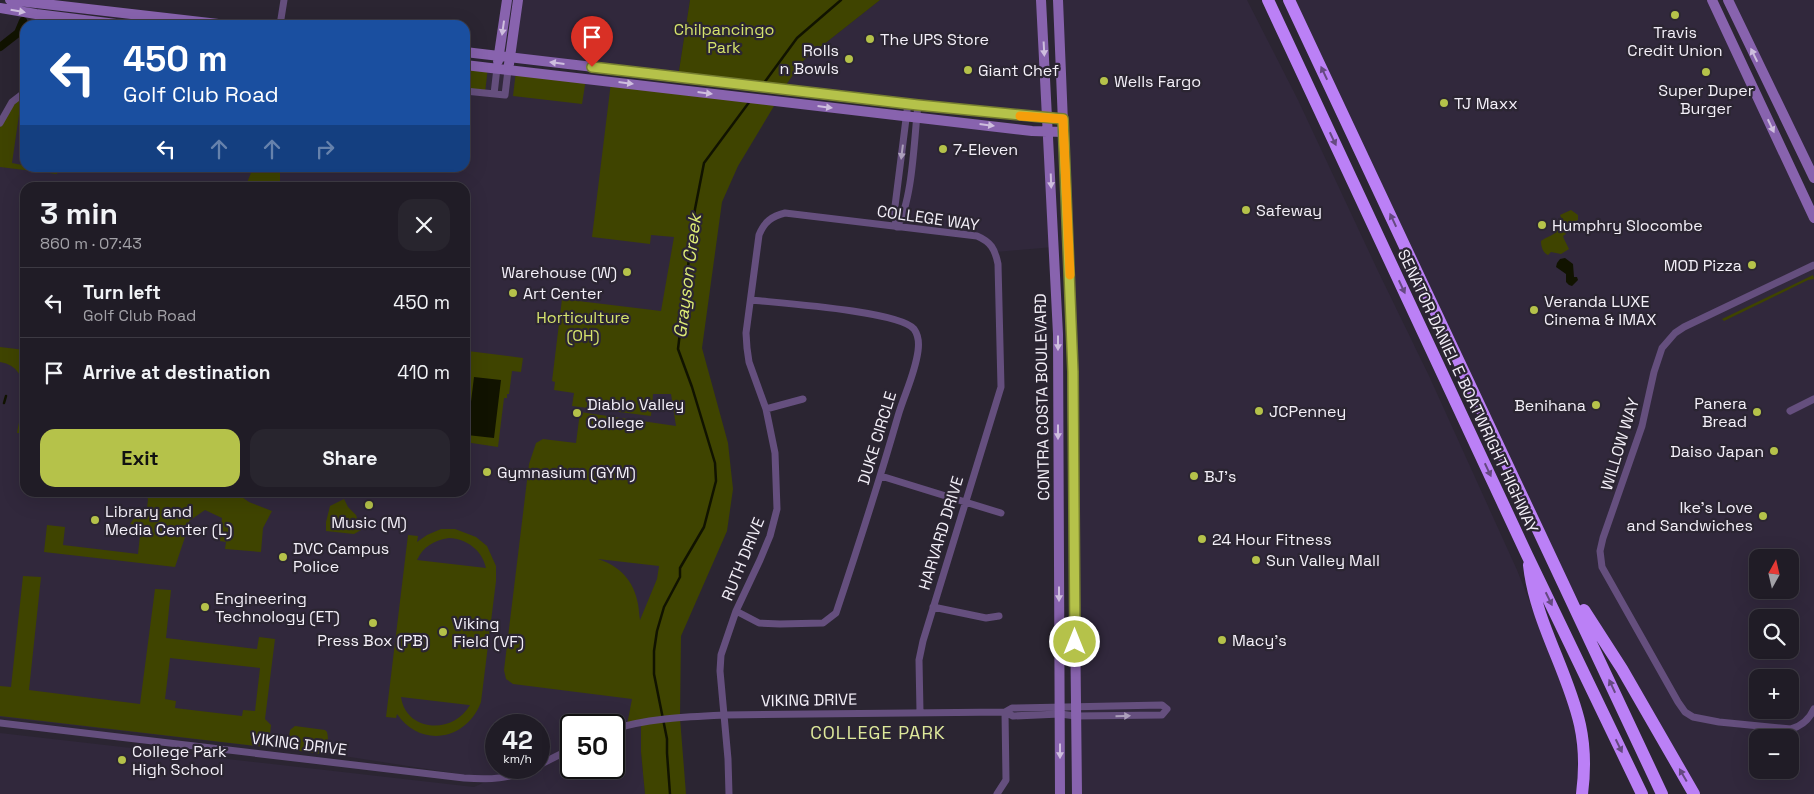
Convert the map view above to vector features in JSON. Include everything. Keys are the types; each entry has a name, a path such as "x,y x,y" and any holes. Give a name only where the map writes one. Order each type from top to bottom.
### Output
{"highway":[{"name":"SENATOR DANIEL E BOATWRIGHT HIGHWAY","path":"1268,0 1527,555 1642,794"},
{"name":"SENATOR DANIEL E BOATWRIGHT HIGHWAY","path":"1289,0 1662,794"},
{"path":"1527,555 1531,585 1569,688 1580,727 1584,746 1582,794"},
{"path":"1556,565 1622,669 1694,794"}],"main road":[{"path":"10,0 182,20"},
{"path":"502,69 498,56 507,0"},
{"path":"502,69 511,58 518,0"},
{"name":"CONTRA COSTA BOULEVARD","path":"1042,0 1058,334 1060,794"},
{"name":"CONTRA COSTA BOULEVARD","path":"1058,0 1073,372 1077,794"},
{"path":"1712,0 1814,218"},
{"path":"1728,0 1814,178"},
{"path":"0,8 82,20"},
{"path":"470,53 913,104 1063,119"},
{"path":"470,66 911,117 1048,132 1064,132"}],"street":[{"path":"0,4 1,0"},
{"path":"281,20 284,0"},
{"path":"120,13 120,20"},
{"path":"494,94 502,69"},
{"path":"470,91 504,95 502,69"},
{"path":"0,123 12,102 20,96"},
{"path":"897,227 894,214 913,104"},
{"path":"897,227 904,216 912,166 911,117 913,104"},
{"name":"COLLEGE WAY","path":"769,219 785,214 977,236 992,245 996,252 998,264 1000,364"},
{"name":"RUTH DRIVE","path":"729,794 728,759 720,671 721,655 736,611 770,536 777,509 775,454 766,409 749,362 746,333 759,235 769,219"},
{"name":"WILLOW WAY","path":"1814,265 1684,327 1668,340 1662,348 1642,426 1603,538 1600,555 1602,567 1685,712 1693,717 1719,722 1786,729 1803,724 1809,719 1814,710"},
{"name":"DUKE CIRCLE","path":"736,611 759,623 780,624 823,623 836,613 881,476 903,400 915,368 919,340 914,329 899,320 876,315 751,300"},
{"name":"HARVARD DRIVE","path":"920,712 919,660 922,641 1001,387 1000,364"},
{"path":"766,409 803,399"},
{"path":"1790,411 1814,400"},
{"path":"881,476 1001,513"},
{"path":"933,607 986,618 999,616"},
{"path":"1162,705 1167,709 1162,716 1076,711 1162,705"},
{"name":"VIKING DRIVE","path":"625,726 680,718 724,715 1005,712 1012,708 1076,711"},
{"path":"997,794 1006,780 1005,712"},
{"name":"VIKING DRIVE","path":"0,723 464,778 485,778"}],"shaded area":[{"path":"518,0 690,0 678,77 511,58"},
{"path":"880,0 1041,0 1048,118 783,89 804,60"},
{"path":"1058,0 1247,0 1298,100 1430,378 1517,570 1561,681 1575,728 1578,784 1575,794 1077,794 1073,372"},
{"path":"1289,0 1712,0 1814,218 1814,794 1694,794 1622,669 1556,565"},
{"path":"1728,0 1814,0 1814,178"},
{"name":"Diablo Valley College","path":"470,66 734,96 669,330 707,464 641,723 641,752 645,794 0,794 0,733 474,787 492,779 550,779 550,714 485,714 485,778 350,757 0,717 0,123 20,98 20,172 470,172"},
{"path":"917,117 1048,132 1054,247 996,252 985,240 897,227 904,216"},
{"path":"1565,258 1573,264 1574,277 1577,277 1578,280 1572,286 1566,282 1566,274 1556,267 1560,259"},
{"path":"474,377 501,380 494,438 470,435 470,410"}],"green space":[{"name":"Chilpancingo Park","path":"690,0 880,0 804,60 783,89 678,77"},
{"path":"470,65 488,67 485,93 470,92"},
{"path":"516,71 586,79 582,104 513,96"},
{"name":"Horticulture (OH)","path":"611,82 777,101 738,166 722,202 702,348 728,443 733,489 727,531 681,636 680,718 686,794 645,794 641,752 641,723 627,725 632,699 513,684 506,679 504,670 529,464 536,443 543,439 576,443 580,412 676,426 671,394 653,394 651,416 572,406 574,393 554,390 555,382 552,381 562,299 661,311 674,237 651,235 650,244 592,237","holes":["598,559 659,566 657,579 640,620 636,596 625,576 613,566"]},
{"path":"20,98 12,163 20,165 20,169 0,167 0,123 2,118"},
{"path":"41,172 57,172 57,174"},
{"path":"251,172 280,172 280,182 247,182"},
{"path":"1571,210 1578,215 1578,220 1564,224 1560,215"},
{"path":"1558,230 1564,231 1566,234 1563,236 1569,249 1561,254 1551,252 1548,255 1543,250 1541,241"},
{"path":"1813,275 1814,279 1808,280 1724,321 1722,319"},
{"path":"0,347 20,349 20,376 11,366 0,362"},
{"path":"470,351 523,358 521,372 512,371 509,394 507,394 507,398 504,398 498,447 470,443"},
{"path":"20,418 20,433 17,433"},
{"path":"146,497 242,497 249,502 272,511 263,528 261,552 225,549 226,542 220,541 222,518 205,510 189,521 175,567 44,552 47,525 65,527 63,545 138,554 141,526 130,524 135,517 146,518 148,499"},
{"path":"344,499 348,507 356,515 361,530 354,534 326,531 330,506"},
{"name":"Viking Field (VF)","path":"441,529 455,529 476,537 487,546 496,566 496,581 481,702 474,715 455,732 430,736 418,732 407,725 397,714 396,718 386,717 408,535 418,536 417,542","holes":["449,538 468,543 473,547 481,556 486,568 417,560 422,551 430,545 439,540","401,697 469,705 470,705 462,715 453,721 442,725 431,725 421,723 412,717 405,709"]},
{"path":"23,576 41,577 29,690 140,704 155,589 171,590 166,638 257,649 259,637 275,639 265,719 271,725 269,744 265,747 0,716 0,686 11,687","holes":["170,658 260,668 255,711 243,710 242,716 175,708 176,701 165,699"]},
{"path":"295,726 325,730 327,732 327,747 321,754 293,750 289,746 288,741 290,730"}],"waterway":[{"name":"Grayson Creek","path":"764,83 797,38 841,0"},
{"path":"0,47 18,33 20,28"},
{"name":"Grayson Creek","path":"670,794 667,739 654,674 654,651 657,631 664,607 680,577 680,568 704,527 716,481 715,463 692,387 678,349 695,209 704,163 750,101"},
{"path":"4,403 6,396"}],"slow traffic":[{"path":"1020,116 1063,119 1070,275"}],"place":[{"name":"Travis Credit Union","path":"1675,15"},
{"name":"The UPS Store","path":"870,39"},
{"name":"Rolls n Bowls","path":"849,59"},
{"name":"Giant Chef","path":"968,70"},
{"name":"Super Duper Burger","path":"1706,72"},
{"name":"Wells Fargo","path":"1104,81"},
{"name":"TJ Maxx","path":"1444,103"},
{"name":"7-Eleven","path":"943,149"},
{"name":"Safeway","path":"1246,210"},
{"name":"Humphry Slocombe","path":"1542,225"},
{"name":"MOD Pizza","path":"1752,265"},
{"name":"Warehouse (W)","path":"627,272"},
{"name":"Art Center","path":"513,293"},
{"name":"Veranda LUXE Cinema & IMAX","path":"1534,310"},
{"name":"Benihana","path":"1596,405"},
{"name":"JCPenney","path":"1259,411"},
{"name":"Panera Bread","path":"1757,412"},
{"name":"Diablo Valley College","path":"577,413"},
{"name":"Daiso Japan","path":"1774,451"},
{"name":"Gymnasium (GYM)","path":"487,472"},
{"name":"BJ's","path":"1194,476"},
{"name":"Music (M)","path":"369,505"},
{"name":"Ike's Love and Sandwiches","path":"1763,516"},
{"name":"Library and Media Center (L)","path":"95,520"},
{"name":"24 Hour Fitness","path":"1202,539"},
{"name":"DVC Campus Police","path":"283,557"},
{"name":"Sun Valley Mall","path":"1256,560"},
{"name":"Engineering Technology (ET)","path":"205,607"},
{"name":"Press Box (PB)","path":"373,623"},
{"name":"Viking Field (VF)","path":"443,632"},
{"name":"Macy's","path":"1222,640"},
{"name":"College Park High School","path":"122,760"}],"district":[{"name":"COLLEGE PARK","path":"878,732"}],"route":[{"path":"592,67 918,105 1063,119 1073,372 1075,642"}]}
